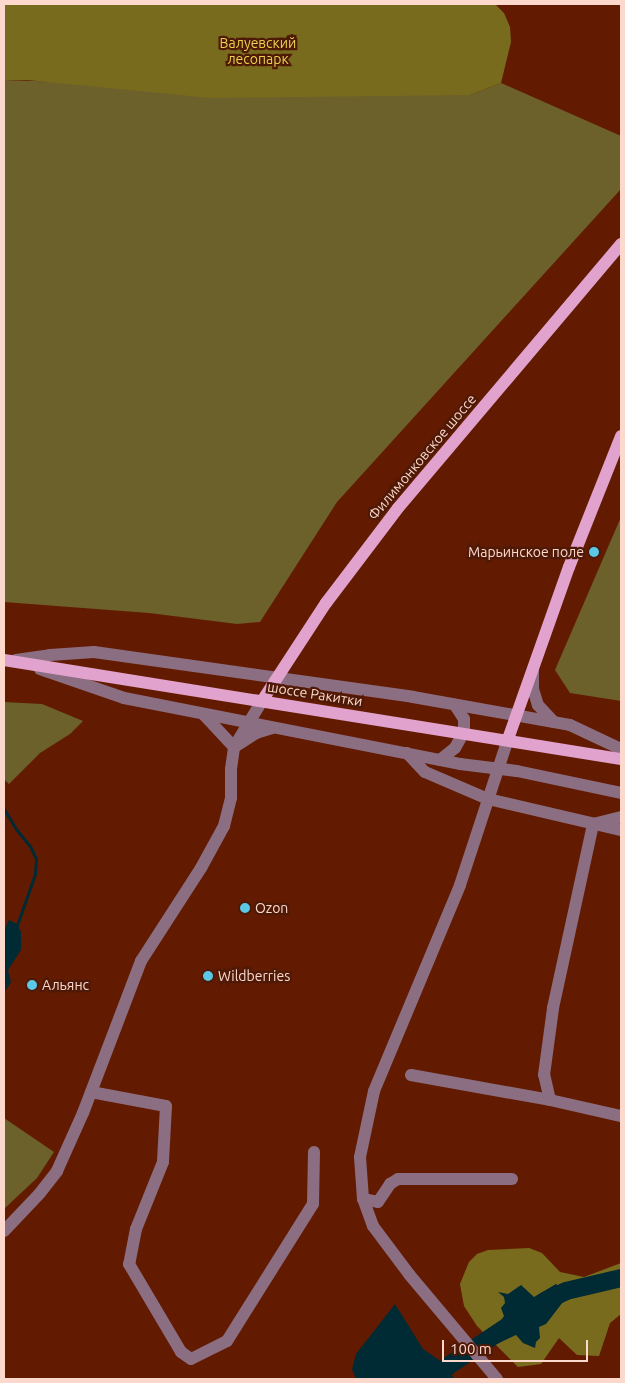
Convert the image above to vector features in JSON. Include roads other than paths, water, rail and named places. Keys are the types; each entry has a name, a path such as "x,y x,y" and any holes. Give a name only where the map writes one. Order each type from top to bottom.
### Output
{"main road":[{"name":"Филимонковское шоссе","path":"262,701 326,603 400,505 621,244"},
{"path":"508,739 570,567 621,436"},
{"name":"шоссе Ракитки","path":"10,660 508,739 621,759"}],"street":[{"path":"10,660 94,652 276,678 455,705 570,725 621,749"},
{"path":"10,660 124,698 204,715 440,760 498,768 621,793"},
{"path":"533,671 533,689 538,705 554,722"},
{"path":"4,1231 40,1193 57,1171 91,1092 141,961 201,868 224,826 231,798 231,769 234,747 247,722 262,701"},
{"path":"262,701 263,712 273,727"},
{"path":"440,760 455,748 464,732 464,719 455,705"},
{"path":"204,715 234,747"},
{"path":"234,747 256,732 273,727"},
{"path":"496,1378 409,1274 373,1226 363,1199 360,1157 374,1091 460,885 508,739"},
{"path":"407,753 425,772 488,799 621,830"},
{"path":"593,824 621,816"},
{"path":"550,1100 544,1075 553,1008 593,824"},
{"path":"411,1075 550,1100 621,1116"},
{"path":"91,1092 166,1106 163,1162 136,1229 129,1264 181,1352 191,1359 227,1341 313,1204 314,1152"},
{"path":"363,1199 378,1202 390,1184 398,1179 512,1179"}],"water":[{"path":"9,920 17,924 21,932 21,950 8,970 11,982 4,993 4,930"},
{"path":"556,1284 566,1291 563,1302 546,1324 539,1327 540,1338 536,1342 535,1348 523,1343 516,1335 497,1344 491,1336 504,1316 501,1308 505,1303 504,1297 498,1292 508,1294 521,1285 534,1297"},
{"path":"395,1304 423,1349 448,1366 454,1379 356,1379 352,1369 356,1354"}],"waterway":[{"path":"4,809 16,829 30,846 36,859 35,874 16,928"},
{"path":"545,1301 566,1291 621,1278"},
{"path":"435,1379 448,1366 511,1324"}],"place":[{"name":"Марьинское поле","path":"594,552"},
{"name":"Ozon","path":"245,908"},
{"name":"Wildberries","path":"208,976"},
{"name":"Альянс","path":"32,985"}],"park label":[{"name":"Валуевский лесопарк","path":"258,52"}]}
